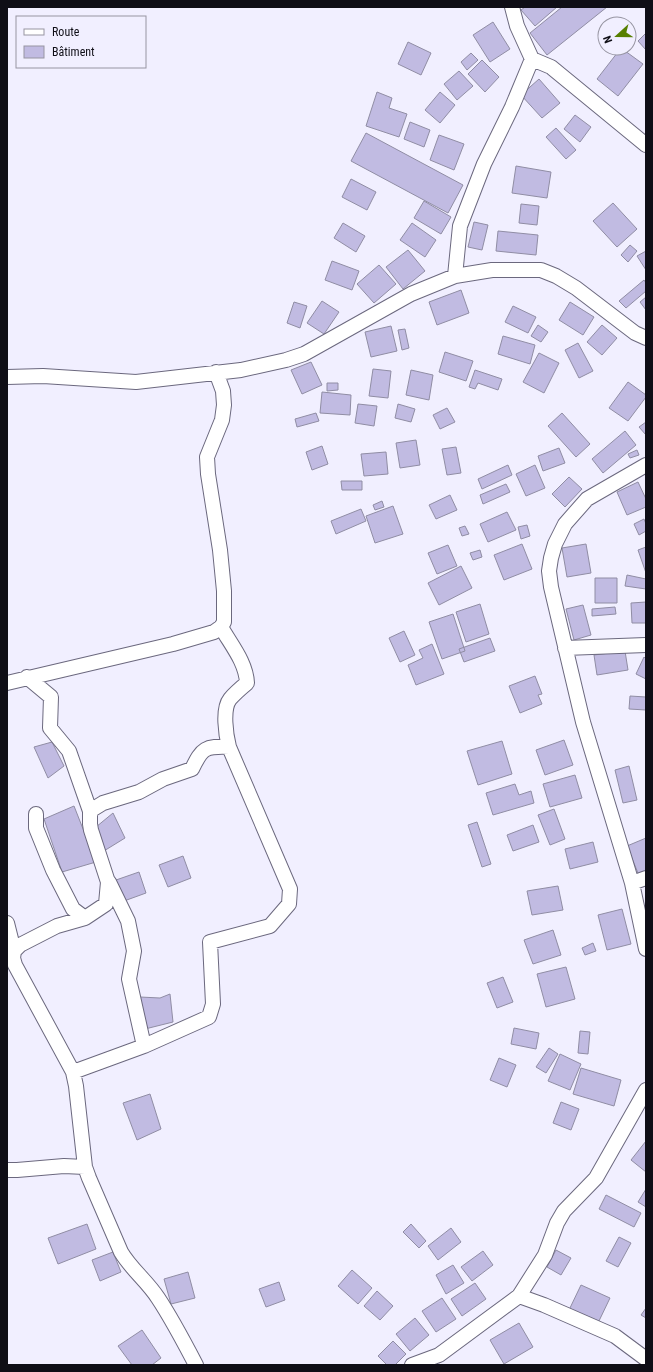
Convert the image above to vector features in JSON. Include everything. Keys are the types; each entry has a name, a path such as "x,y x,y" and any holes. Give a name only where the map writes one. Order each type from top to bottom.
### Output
{"street":[{"path":"512,7 517,26 532,59 551,67 646,145"},
{"path":"455,276 460,226 484,164 512,107 532,59"},
{"path":"7,377 42,376 136,382 241,370 286,360 304,354 411,294 455,276 492,270 541,270 556,276 576,288 635,333 646,338"},
{"path":"7,683 27,677 173,644 214,632 221,627 224,622 224,591 207,457 222,420 224,405 223,391 216,372"},
{"path":"646,465 587,499 566,524 555,544 549,571 551,587 583,722 632,883 646,949"},
{"path":"73,1072 144,1046 209,1017 213,1004 210,942 270,926 289,904 290,889 229,747 226,732 227,705 230,699 247,683 243,664 221,627"},
{"path":"565,648 646,645"},
{"path":"27,677 51,697 50,728 69,751 90,811 91,830 108,882 128,921 134,951 129,979 144,1046"},
{"path":"90,811 103,803 139,792 163,779 192,768 200,753 206,749 214,746 229,747"},
{"path":"36,814 36,828 53,870 73,909 85,918"},
{"path":"632,883 646,878"},
{"path":"14,951 20,945 57,926 85,918 106,904 108,882"},
{"path":"7,923 14,951 13,958 15,965 73,1072 76,1086 85,1167 89,1178 126,1261 158,1298 196,1365"},
{"path":"412,1365 441,1360 519,1296 545,1255 557,1223 564,1211 596,1178 646,1090"},
{"path":"7,1170 64,1166 85,1167"},
{"path":"519,1296 544,1305 615,1336 646,1359"}],"building":[{"path":"525,7 557,7 535,26 521,10"},
{"path":"562,7 607,7 547,55 530,33"},
{"path":"493,22 510,49 490,62 473,35"},
{"path":"646,33 646,50 638,41"},
{"path":"408,42 431,53 421,75 398,64"},
{"path":"471,53 478,60 467,70 461,62"},
{"path":"615,56 632,56 643,64 618,96 597,79"},
{"path":"482,60 499,77 485,92 468,74"},
{"path":"459,71 473,86 457,100 444,84"},
{"path":"539,79 560,103 542,118 521,95"},
{"path":"377,92 392,98 389,108 407,114 399,137 366,126"},
{"path":"440,92 455,105 440,123 425,110"},
{"path":"575,115 591,127 580,142 564,129"},
{"path":"410,122 430,130 424,147 404,139"},
{"path":"556,128 576,150 566,159 546,137"},
{"path":"366,133 463,185 448,213 351,161"},
{"path":"439,135 464,144 454,170 430,160"},
{"path":"516,166 551,172 547,198 512,193"},
{"path":"351,179 376,192 367,210 342,197"},
{"path":"424,201 451,217 441,234 414,218"},
{"path":"613,203 637,229 617,247 593,221"},
{"path":"521,204 539,206 537,225 519,223"},
{"path":"474,222 488,225 482,250 468,247"},
{"path":"343,223 365,236 356,252 334,238"},
{"path":"412,223 436,240 425,257 400,240"},
{"path":"498,231 538,235 536,255 496,251"},
{"path":"630,245 637,251 628,262 621,255"},
{"path":"408,250 425,271 403,289 386,267"},
{"path":"646,251 646,270 637,256"},
{"path":"332,261 359,271 352,290 325,280"},
{"path":"379,265 396,284 374,303 357,284"},
{"path":"644,280 646,283 646,291 626,308 619,301"},
{"path":"461,290 469,313 437,325 429,302"},
{"path":"646,297 646,310 640,302"},
{"path":"322,301 339,312 324,334 307,323"},
{"path":"294,302 307,306 300,328 287,323"},
{"path":"570,302 594,317 583,335 559,320"},
{"path":"513,306 536,317 528,333 505,322"},
{"path":"538,325 548,332 541,342 531,336"},
{"path":"602,325 617,338 602,355 587,342"},
{"path":"391,326 397,351 371,357 365,332"},
{"path":"405,329 409,348 402,350 398,330"},
{"path":"503,336 535,345 530,364 498,354"},
{"path":"578,343 593,371 579,378 565,350"},
{"path":"445,352 473,361 466,381 439,372"},
{"path":"539,353 559,363 544,393 523,382"},
{"path":"311,362 322,385 302,394 291,370"},
{"path":"373,369 391,371 388,398 369,396"},
{"path":"411,370 433,375 429,400 406,395"},
{"path":"475,370 502,379 498,390 478,383 475,389 469,387"},
{"path":"628,382 646,395 646,397 628,421 609,408"},
{"path":"327,383 338,383 338,390 327,391"},
{"path":"322,392 351,395 350,415 320,413"},
{"path":"358,404 377,406 374,426 355,423"},
{"path":"398,404 415,409 411,422 395,418"},
{"path":"447,408 455,422 440,429 433,415"},
{"path":"316,413 319,421 297,427 295,419"},
{"path":"562,413 590,444 576,457 548,426"},
{"path":"646,422 646,435 639,427"},
{"path":"625,431 636,445 603,473 592,459"},
{"path":"416,440 420,465 400,468 396,443"},
{"path":"322,446 328,464 312,470 306,452"},
{"path":"456,447 461,473 447,475 442,449"},
{"path":"559,448 565,463 543,471 538,456"},
{"path":"637,450 639,455 630,458 628,454"},
{"path":"386,452 388,474 364,476 361,454"},
{"path":"508,465 512,475 482,489 478,479"},
{"path":"535,465 545,488 526,496 516,474"},
{"path":"569,477 582,489 565,507 552,494"},
{"path":"341,481 362,481 362,490 342,490"},
{"path":"638,482 646,499 646,507 627,515 617,492"},
{"path":"506,484 510,492 483,504 480,495"},
{"path":"450,495 457,510 436,519 429,505"},
{"path":"382,501 384,507 375,510 373,505"},
{"path":"393,506 403,534 375,543 366,516"},
{"path":"361,509 366,521 336,534 331,521"},
{"path":"507,512 516,530 488,542 480,524"},
{"path":"644,519 646,531 639,535 634,524"},
{"path":"527,525 530,536 521,539 518,527"},
{"path":"465,526 469,534 462,536 459,528"},
{"path":"522,544 532,569 504,580 494,555"},
{"path":"586,544 591,573 567,577 562,548"},
{"path":"448,545 457,566 437,574 428,553"},
{"path":"646,547 646,573 638,550"},
{"path":"480,550 482,557 473,560 470,553"},
{"path":"461,566 472,588 439,605 428,583"},
{"path":"627,575 646,579 646,589 625,586"},
{"path":"595,578 617,578 617,603 595,603"},
{"path":"646,602 646,623 632,623 631,603"},
{"path":"480,604 489,634 466,642 456,612"},
{"path":"583,605 591,635 574,640 566,609"},
{"path":"615,607 616,614 592,616 592,609"},
{"path":"453,614 465,651 442,659 429,622"},
{"path":"404,631 415,655 400,662 389,638"},
{"path":"490,638 495,651 464,662 459,649"},
{"path":"432,644 444,674 416,685 408,665 423,658 419,650"},
{"path":"625,651 628,670 597,675 594,655"},
{"path":"644,657 646,659 646,679 636,674"},
{"path":"535,676 542,694 538,695 542,704 520,713 509,686"},
{"path":"630,696 646,697 646,710 629,709"},
{"path":"564,740 573,765 545,775 536,750"},
{"path":"502,741 512,774 478,785 467,751"},
{"path":"52,742 64,766 48,778 34,747"},
{"path":"629,766 637,800 623,803 615,770"},
{"path":"575,775 582,798 550,807 543,784"},
{"path":"515,784 519,795 531,791 534,803 493,815 486,793"},
{"path":"74,806 96,862 62,872 44,819"},
{"path":"554,809 565,839 550,845 538,815"},
{"path":"113,813 125,838 99,854 96,827"},
{"path":"477,822 491,864 482,867 468,825"},
{"path":"533,825 539,842 513,851 507,835"},
{"path":"646,838 646,875 640,878 627,846"},
{"path":"593,842 598,862 570,869 565,849"},
{"path":"183,856 191,878 168,887 159,865"},
{"path":"139,872 146,893 124,901 116,880"},
{"path":"558,886 563,910 532,915 527,891"},
{"path":"622,909 631,944 607,950 598,915"},
{"path":"553,930 561,955 533,964 524,940"},
{"path":"593,943 596,951 585,955 582,948"},
{"path":"566,967 575,999 546,1007 537,974"},
{"path":"503,977 513,1002 497,1008 487,983"},
{"path":"170,994 173,1022 141,1030 140,997 160,998"},
{"path":"514,1028 539,1033 536,1049 511,1044"},
{"path":"580,1031 590,1032 588,1054 578,1053"},
{"path":"549,1048 558,1054 546,1073 536,1067"},
{"path":"560,1054 581,1064 570,1090 548,1081"},
{"path":"499,1058 516,1065 507,1087 490,1080"},
{"path":"581,1068 621,1080 614,1106 573,1094"},
{"path":"150,1094 161,1129 137,1140 123,1103"},
{"path":"561,1102 579,1109 571,1130 553,1123"},
{"path":"646,1141 646,1172 631,1160"},
{"path":"646,1189 646,1207 638,1202"},
{"path":"606,1195 641,1213 634,1227 599,1209"},
{"path":"87,1224 96,1249 58,1264 48,1238"},
{"path":"411,1224 426,1241 419,1248 403,1232"},
{"path":"451,1228 461,1242 438,1260 428,1246"},
{"path":"619,1237 631,1243 618,1267 606,1261"},
{"path":"556,1250 571,1258 561,1275 547,1267"},
{"path":"483,1251 493,1265 472,1281 461,1267"},
{"path":"113,1252 121,1272 100,1281 92,1260"},
{"path":"453,1265 464,1283 446,1294 436,1275"},
{"path":"352,1270 372,1288 358,1304 338,1286"},
{"path":"188,1272 195,1298 171,1304 164,1279"},
{"path":"279,1282 285,1300 266,1307 259,1289"},
{"path":"475,1283 486,1299 462,1316 451,1299"},
{"path":"581,1285 610,1298 598,1323 569,1310"},
{"path":"377,1291 393,1306 380,1320 364,1306"},
{"path":"442,1298 456,1319 436,1332 422,1311"},
{"path":"646,1308 646,1318 641,1315"},
{"path":"415,1318 429,1335 410,1351 396,1334"},
{"path":"519,1323 533,1347 504,1364 490,1340"},
{"path":"142,1330 161,1358 152,1365 132,1365 118,1346"},
{"path":"393,1341 406,1354 395,1365 387,1365 378,1356"}]}
